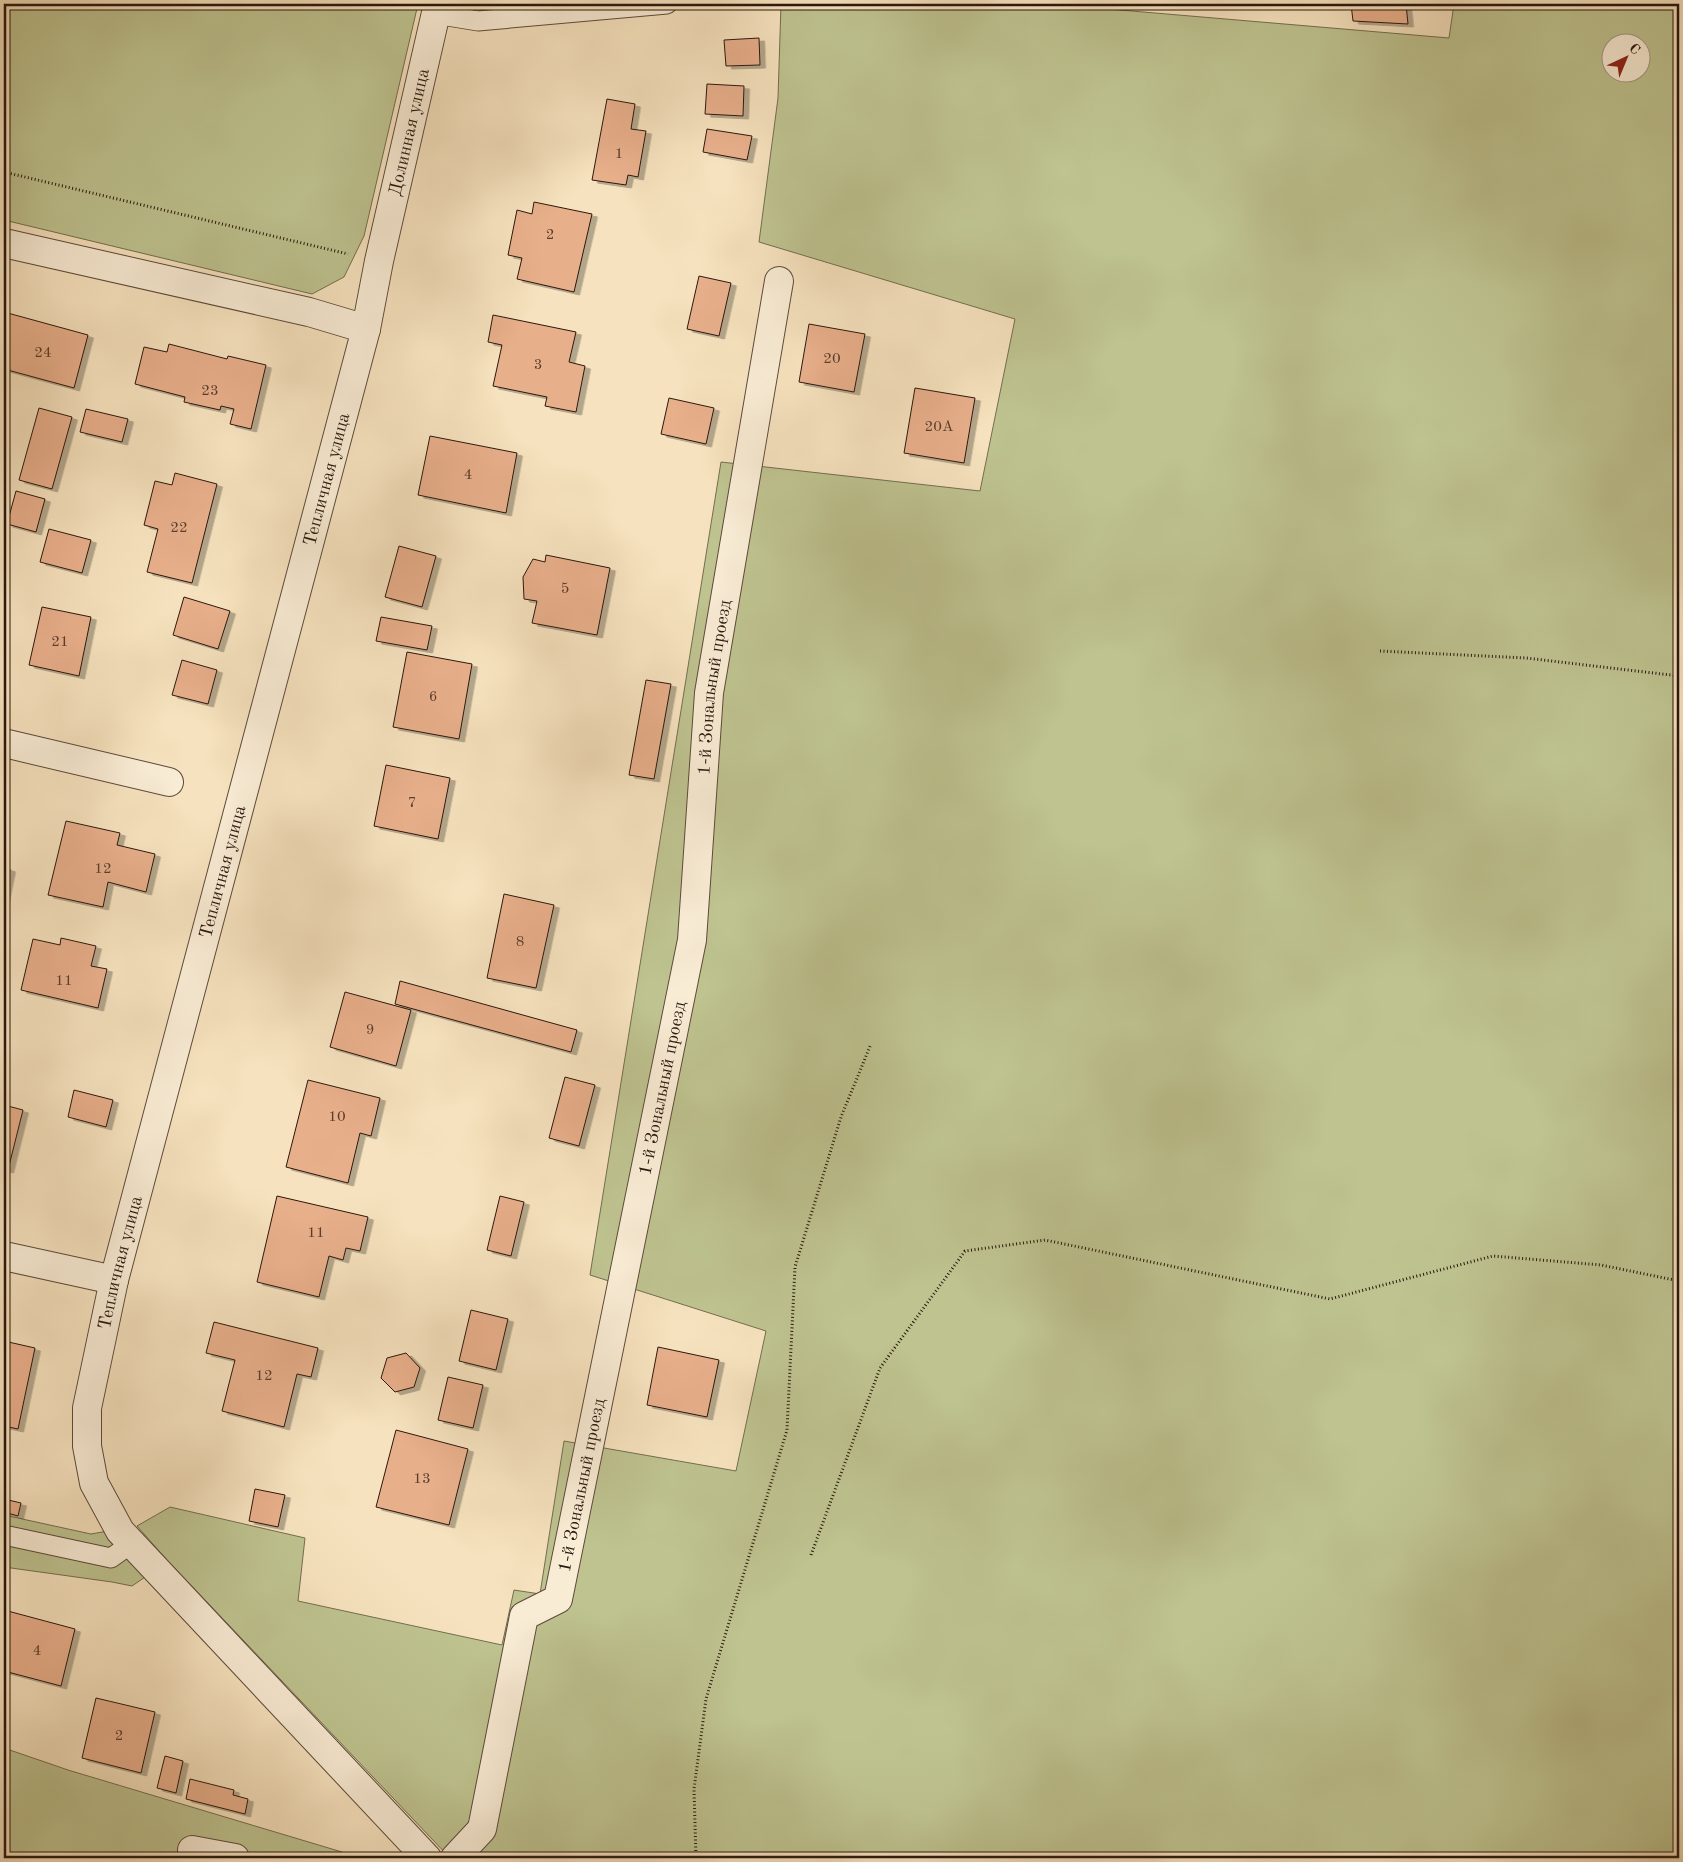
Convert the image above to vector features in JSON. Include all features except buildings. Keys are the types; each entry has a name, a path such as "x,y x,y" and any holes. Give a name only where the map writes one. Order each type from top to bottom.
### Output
{"street":[{"name":"Долинная улица","path":"379,261 437,9"},
{"path":"4,243 309,312 366,329"},
{"name":"Тепличная улица","path":"379,261 366,329 114,1280 87,1408 87,1446 94,1483 120,1531 427,1858"},
{"name":"1-й Зональный проезд","path":"455,1858 482,1829 524,1616 558,1599 692,940 709,693 779,281"},
{"path":"4,743 169,782"},
{"path":"4,1256 114,1280"},
{"path":"192,1850 235,1858"}],"lane":[{"path":"437,9 478,21 667,4"},
{"path":"4,1535 111,1558 132,1543"}],"path":[{"path":"4,172 379,261"},
{"path":"1380,651 1526,658 1679,676"},
{"path":"696,1858 694,1788 706,1699 787,1430 795,1267 840,1117 871,1044"},
{"path":"811,1555 880,1368 965,1251 1045,1240 1330,1299 1493,1256 1601,1265 1679,1281"}],"green space":[{"path":"4,4 418,4 364,236 344,277 312,294 4,220"},
{"path":"781,4 1049,4 1449,38 1454,4 1679,4 1679,1858 450,1858 137,1526 170,1507 305,1538 298,1601 502,1645 514,1590 540,1594 564,1441 736,1471 766,1331 590,1275 721,462 980,491 1015,319 759,242 778,98"},
{"path":"4,1515 91,1534 108,1531 148,1575 132,1586 4,1567"},
{"path":"4,1748 68,1770 362,1858 4,1858"}]}
